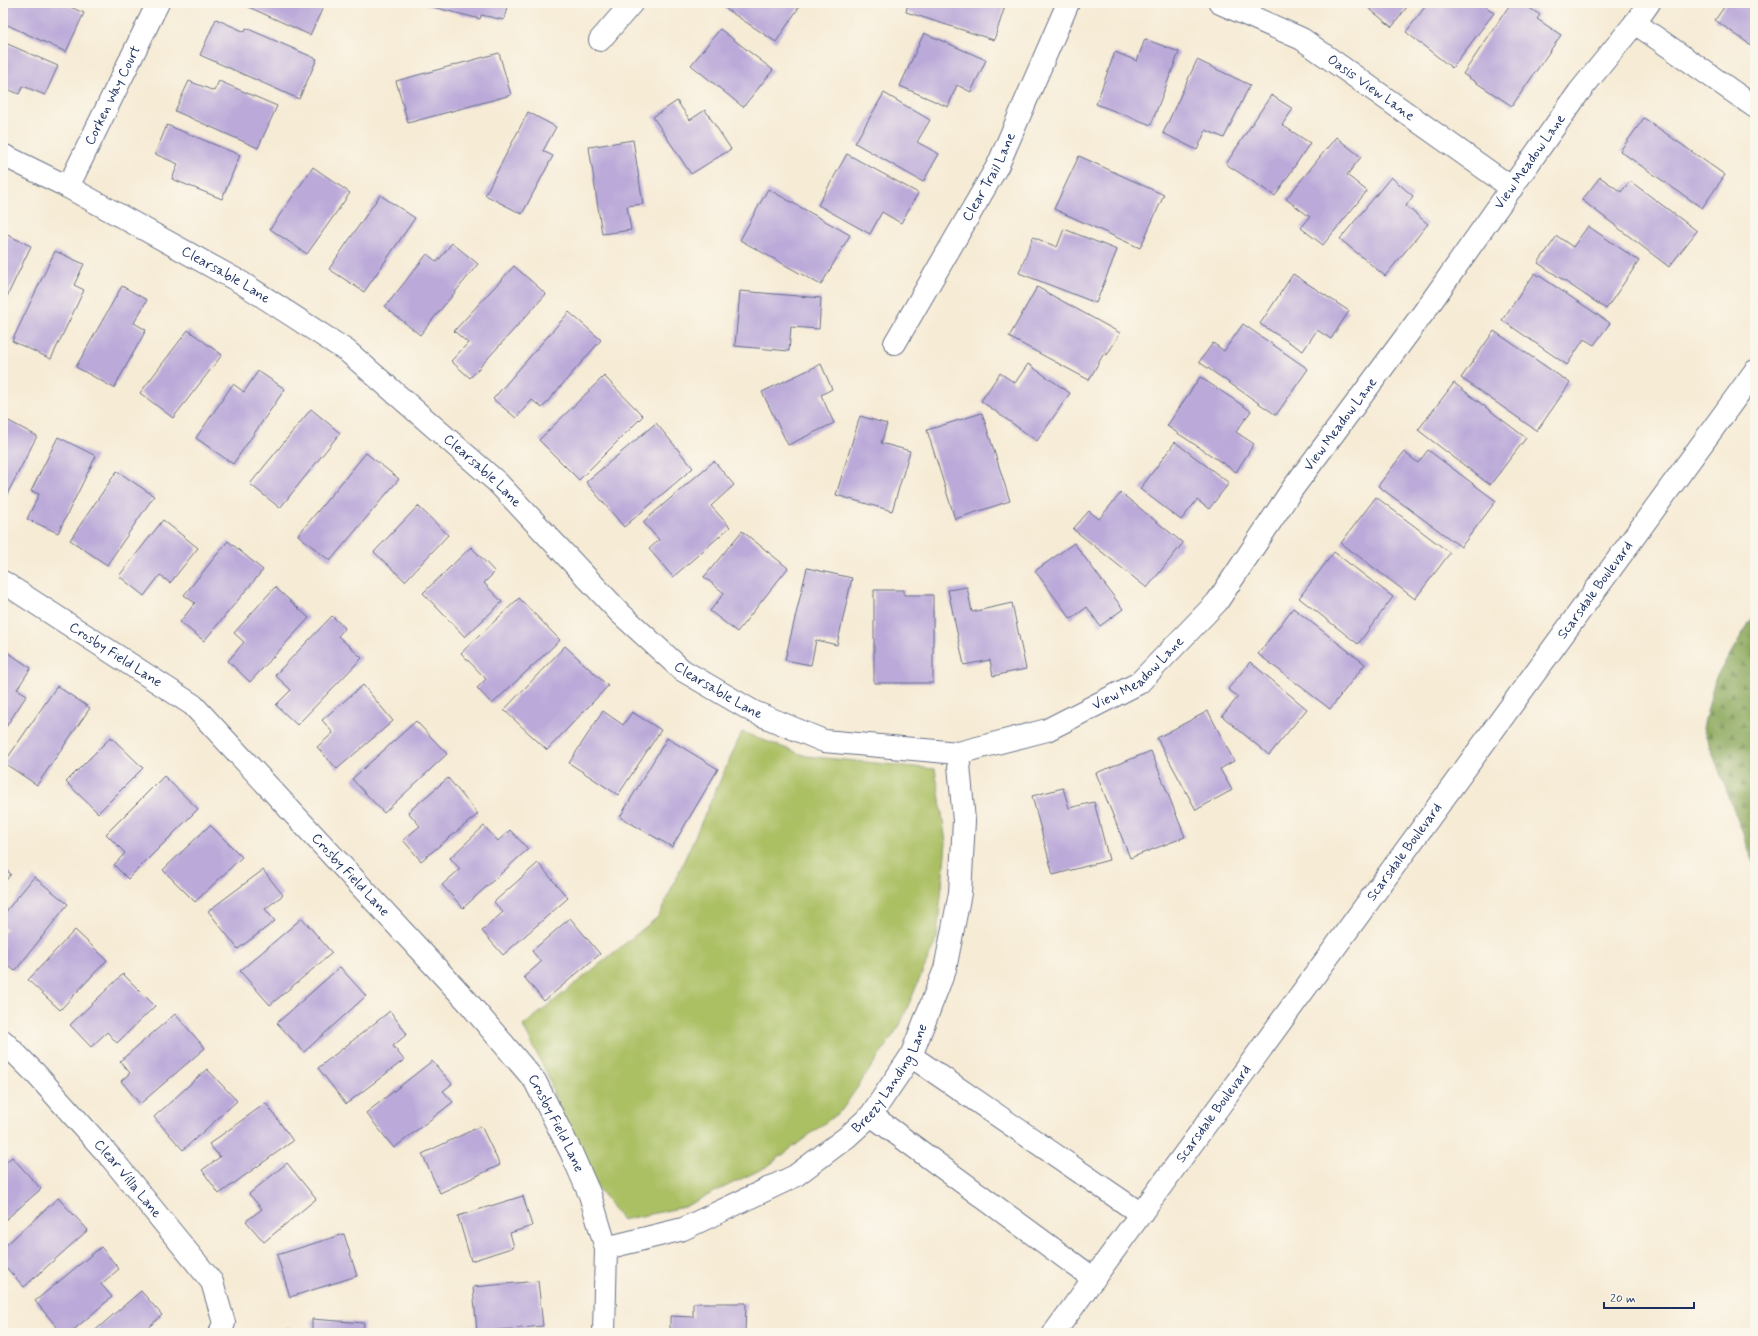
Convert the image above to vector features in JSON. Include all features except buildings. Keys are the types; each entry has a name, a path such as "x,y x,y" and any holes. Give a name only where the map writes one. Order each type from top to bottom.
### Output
{"street":[{"name":"Corken Way Court","path":"68,187 158,3"},
{"path":"600,40 632,3"},
{"name":"Clear Trail Lane","path":"895,343 998,166 1068,3"},
{"name":"Oasis View Lane","path":"1220,3 1302,39 1512,188"},
{"name":"View Meadow Lane","path":"958,753 1047,730 1139,683 1217,602 1293,488 1424,312 1579,92 1635,23 1649,3"},
{"path":"1635,23 1755,107"},
{"name":"Clearsable Lane","path":"3,155 68,187 242,283 347,350 497,482 620,613 682,670 754,712 824,741 958,753"},
{"name":"Scarsdale Boulevard","path":"1054,1333 1755,371"},
{"name":"Crosby Field Lane","path":"3,582 193,705 468,1001 535,1081 571,1152 590,1195 606,1248 604,1333"},
{"name":"Breezy Landing Lane","path":"606,1248 682,1229 795,1176 847,1137 871,1115 912,1056 945,969 960,893 964,821 958,753"},
{"name":"Clear Villa Lane","path":"3,1041 36,1074 112,1159 212,1282 224,1323 220,1333"},
{"path":"912,1056 1141,1214"},
{"path":"871,1115 1094,1278"}],"green space":[{"path":"1755,613 1755,866 1703,728 1715,679"},
{"path":"742,732 806,756 935,769 946,843 937,938 900,1025 842,1110 768,1166 684,1207 622,1220 571,1152 549,1078 523,1026 659,916"}]}
